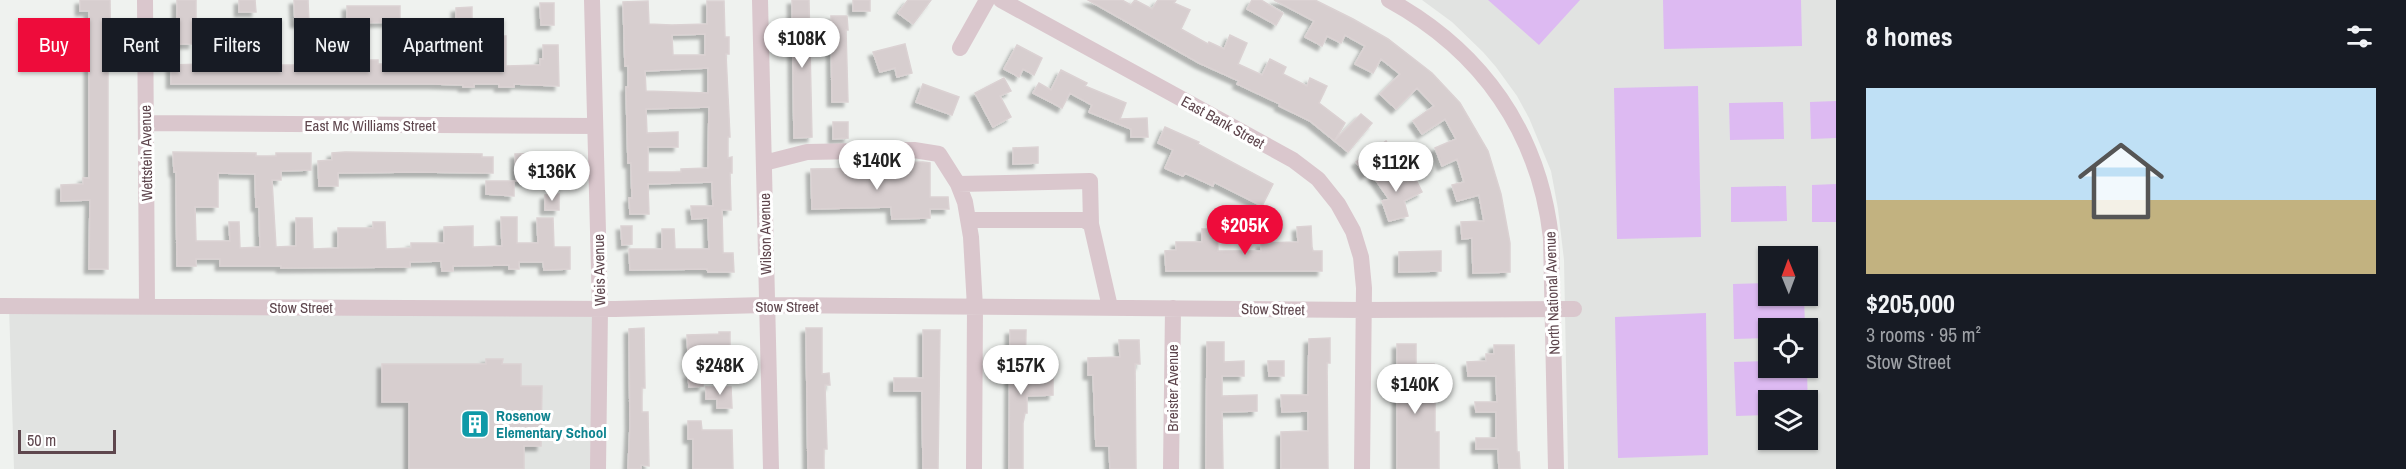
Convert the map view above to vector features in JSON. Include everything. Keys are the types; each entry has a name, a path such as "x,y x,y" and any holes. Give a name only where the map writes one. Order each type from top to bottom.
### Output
{"street":[{"name":"Wettstein Avenue","path":"145,0 147,306"},
{"name":"Weis Avenue","path":"592,0 600,309 598,469"},
{"name":"Wilson Avenue","path":"760,0 771,469"},
{"path":"960,48 987,0"},
{"name":"East Bank Street","path":"1001,0 1293,160 1310,172 1338,204 1355,236 1364,272 1362,469"},
{"name":"North National Avenue","path":"1389,0 1432,26 1460,50 1491,85 1519,129 1539,177 1548,212 1552,254 1556,469"},
{"name":"East Mc Williams Street","path":"146,123 595,126"},
{"path":"764,163 807,152 914,150 939,154 958,184 969,220 975,307 974,469"},
{"path":"958,184 1090,181 1088,222 1110,307"},
{"path":"969,220 1088,222"},
{"name":"Stow Street","path":"1,306 600,309 767,306 1574,309"},
{"name":"Breister Avenue","path":"1172,469 1173,308"}],"shaded area":[{"path":"1422,0 1836,0 1836,469 1568,469 1564,260 1551,171 1529,118 1517,96 1483,52 1452,22"},
{"path":"1488,0 1580,0 1539,45"},
{"path":"1663,0 1801,0 1802,46 1664,49"},
{"path":"1698,86 1701,237 1617,239 1614,88"},
{"path":"1836,101 1836,138 1811,139 1810,102"},
{"path":"1783,102 1784,139 1730,140 1729,103"},
{"path":"1836,184 1836,222 1812,222 1812,185"},
{"path":"1786,186 1787,221 1731,222 1731,187"},
{"path":"1758,283 1758,306 1804,306 1805,318 1758,318 1758,338 1734,339 1733,284"},
{"path":"9,306 600,309 598,469 14,469"},
{"path":"1706,313 1708,455 1618,458 1615,317"},
{"path":"1758,361 1758,378 1807,378 1808,390 1758,390 1758,415 1736,416 1734,362"}],"building":[{"path":"80,0 110,0 110,18 102,18 102,72 108,72 108,269 89,269 90,200 61,201 61,185 83,184 83,178 89,178 90,18 89,11 80,11"},
{"path":"177,0 196,0 196,18 192,18 192,44 180,44 180,18 177,18"},
{"path":"239,0 255,0 256,12 239,12"},
{"path":"294,0 308,0 309,18 295,18"},
{"path":"792,0 809,0 812,137 794,138"},
{"path":"853,0 870,0 870,11 853,11"},
{"path":"908,0 931,0 913,24 898,13"},
{"path":"1088,0 1122,0 1131,5 1135,0 1152,9 1158,0 1176,0 1174,3 1190,10 1181,29 1208,44 1209,42 1224,49 1230,35 1247,43 1238,64 1262,75 1270,59 1286,67 1283,74 1307,86 1310,78 1327,86 1319,103 1345,123 1335,140 1361,114 1372,123 1348,152 1310,121 1237,84 1239,81 1199,63"},
{"path":"1252,0 1261,0 1283,13 1276,25 1247,9"},
{"path":"1274,0 1315,0 1353,19 1388,39 1432,73 1460,103 1488,151 1501,194 1510,243 1510,272 1473,273 1472,238 1462,239 1461,222 1484,221 1479,195 1457,201 1452,185 1464,182 1457,159 1442,166 1435,148 1456,139 1445,119 1422,134 1413,121 1434,106 1417,88 1396,109 1380,94 1400,74 1381,59 1373,73 1355,64 1365,46 1345,35 1341,43 1327,36 1322,46 1305,37 1314,21"},
{"path":"648,1 649,24 672,25 707,24 707,1 724,1 725,37 729,37 729,54 726,54 730,137 728,137 728,158 732,157 732,173 730,173 731,210 722,210 723,253 733,253 734,272 708,272 707,269 630,270 629,249 662,249 662,229 674,229 675,249 709,249 708,218 692,219 691,206 713,206 712,182 648,184 649,214 630,214 631,163 628,163 626,87 628,87 628,66 625,66 623,2","holes":["705,34 705,55 673,55 672,35","708,68 708,93 646,91 645,71","709,107 708,168 681,169 681,172 648,172 648,147 678,147 678,132 647,133 646,109"]},
{"path":"540,3 554,3 554,25 541,25"},
{"path":"347,6 400,6 400,18 382,18 382,22 370,23 370,18 347,18"},
{"path":"472,7 472,18 456,18 456,8"},
{"path":"831,16 847,16 848,102 832,102"},
{"path":"504,36 506,36 506,66 540,65 540,59 543,59 543,45 558,45 559,86 171,84 171,72 180,72 180,65 192,64 192,72 282,72 282,65 294,65 294,72 370,72 370,60 378,60 378,64 382,64 382,72 504,72"},
{"path":"905,44 912,73 897,77 895,68 880,72 873,52"},
{"path":"1017,45 1042,58 1034,75 1023,69 1019,77 1004,69"},
{"path":"1061,70 1087,83 1085,86 1126,103 1120,119 1147,118 1148,137 1131,137 1131,129 1089,112 1092,105 1070,93 1062,108 1033,93 1039,83 1051,90"},
{"path":"1004,78 1011,91 1000,96 1011,117 993,127 975,93"},
{"path":"923,84 959,97 952,115 916,102"},
{"path":"833,122 848,122 848,138 833,139"},
{"path":"1165,127 1199,142 1198,144 1273,184 1262,206 1214,182 1213,186 1185,173 1183,176 1165,168 1173,150 1158,143"},
{"path":"1386,141 1393,152 1365,175 1356,162"},
{"path":"1038,147 1038,163 1013,164 1013,148"},
{"path":"173,152 256,153 256,156 276,156 276,153 311,153 311,170 281,171 281,180 272,180 276,247 296,246 296,218 312,218 313,249 338,248 338,228 373,228 373,222 385,222 386,249 411,248 411,243 444,243 444,227 473,226 473,247 502,246 501,217 517,217 517,243 538,243 537,218 553,218 554,247 570,247 570,269 544,270 543,262 519,262 519,269 509,269 509,265 453,266 453,271 442,271 441,261 410,262 410,267 281,268 281,266 220,266 220,259 196,259 196,266 177,266 176,172 174,172","holes":["218,173 255,174 260,247 240,248 239,222 229,222 230,241 196,241 195,207 218,207"]},
{"path":"332,153 482,154 482,157 493,157 493,173 338,173 338,186 319,186 318,161 332,160"},
{"path":"568,153 568,173 534,174 534,181 516,181 515,154"},
{"path":"897,163 930,163 930,197 948,197 949,209 930,209 930,218 892,219 891,207 812,209 811,169 872,168 872,179 898,179"},
{"path":"1392,167 1402,183 1415,178 1422,192 1404,201 1408,216 1389,221 1382,201 1389,199 1373,176"},
{"path":"486,181 514,181 514,196 486,194"},
{"path":"559,194 559,210 545,210 545,195"},
{"path":"621,226 632,226 632,244 622,245"},
{"path":"1311,226 1313,251 1322,251 1322,271 1166,271 1165,251 1176,250 1176,242 1202,242 1202,229 1217,229 1218,251 1261,251 1261,243 1298,242 1297,227"},
{"path":"1441,251 1441,271 1399,272 1399,252"},
{"path":"644,328 645,388 642,388 642,412 648,412 649,466 641,465 641,469 628,469 629,329"},
{"path":"806,328 822,328 822,374 829,373 830,385 825,385 827,449 824,449 824,469 808,469"},
{"path":"923,330 940,330 938,469 923,469 922,391 894,391 894,378 923,378"},
{"path":"1010,330 1026,330 1025,378 1053,378 1053,395 1027,396 1027,413 1025,413 1023,423 1023,469 1009,469"},
{"path":"719,332 730,332 730,359 715,359 715,353 688,353 687,335 719,334"},
{"path":"1330,338 1330,363 1327,363 1328,469 1281,469 1281,432 1308,431 1308,411 1282,412 1281,395 1308,395 1309,339"},
{"path":"1119,340 1139,340 1140,364 1135,364 1136,469 1110,469 1109,446 1096,446 1093,375 1088,375 1088,358 1120,357"},
{"path":"1207,342 1224,342 1224,362 1244,361 1244,376 1222,376 1222,396 1257,395 1257,411 1222,412 1223,469 1206,469"},
{"path":"1397,344 1416,344 1416,364 1434,364 1434,376 1415,376 1416,401 1435,401 1435,432 1439,432 1439,469 1397,469"},
{"path":"1494,345 1514,345 1517,452 1519,452 1520,469 1499,469 1498,449 1476,449 1476,438 1496,438 1496,412 1476,412 1475,402 1497,402 1496,376 1468,376 1467,362 1486,361 1486,354 1494,354"},
{"name":"Rosenow Elementary School","path":"486,359 503,359 502,364 521,364 521,386 542,386 541,446 524,446 524,469 409,469 409,402 382,402 382,364 486,364"},
{"path":"1268,361 1284,361 1284,376 1269,376"},
{"path":"688,374 703,374 703,386 689,387"},
{"path":"706,387 731,387 732,408 717,408 717,399 706,399"},
{"path":"688,421 701,421 702,430 732,430 733,469 693,469 693,439 688,439"}],"place":[{"name":"Rosenow Elementary School","path":"475,424"}]}
